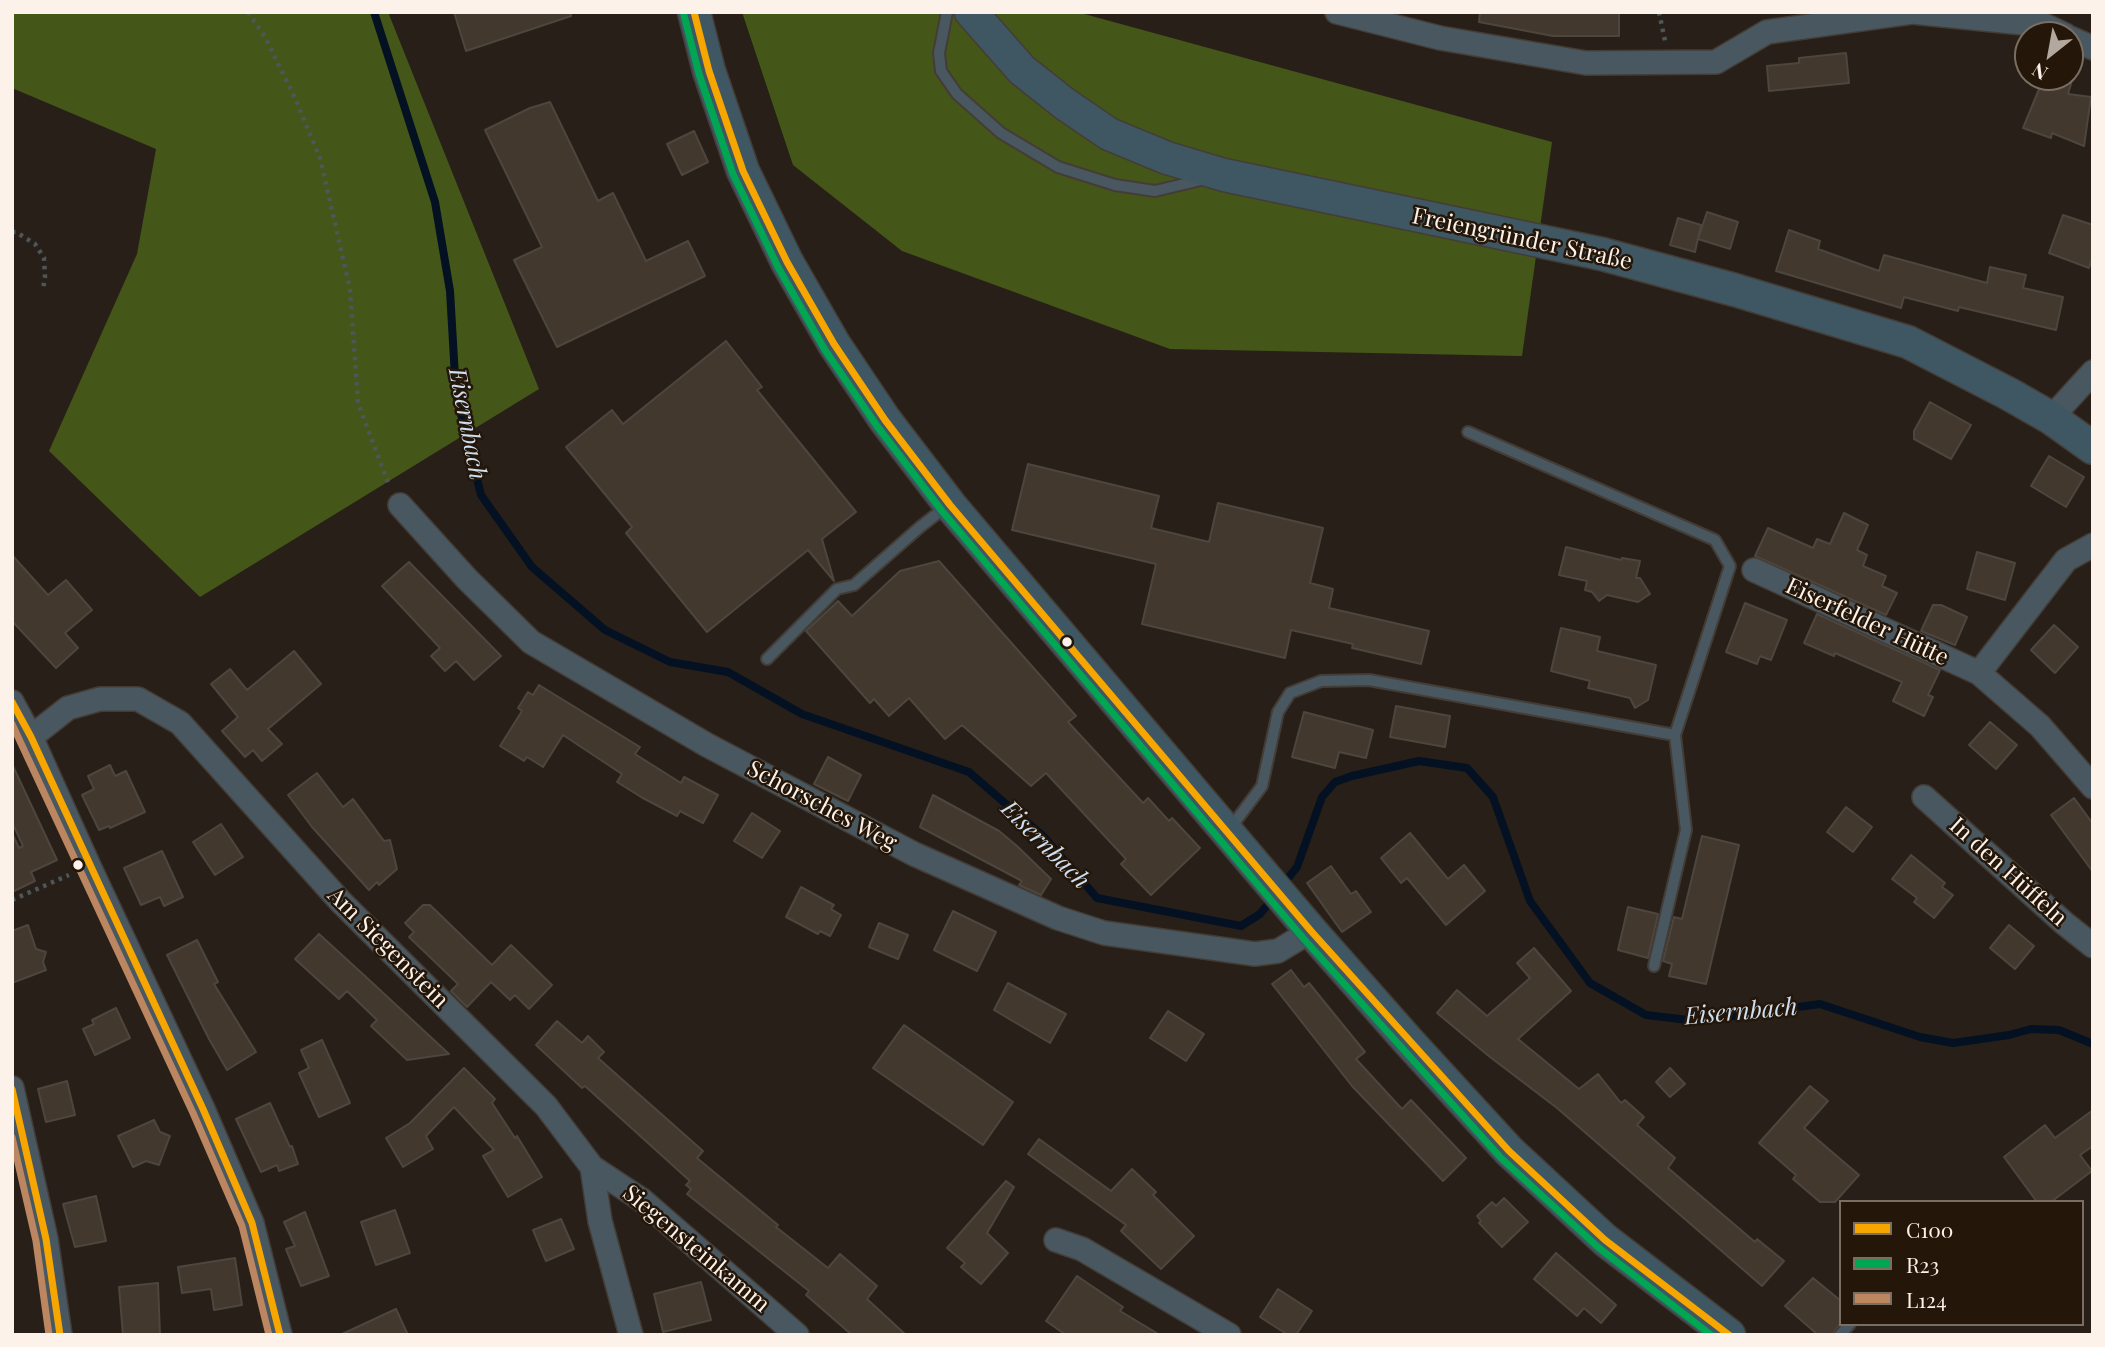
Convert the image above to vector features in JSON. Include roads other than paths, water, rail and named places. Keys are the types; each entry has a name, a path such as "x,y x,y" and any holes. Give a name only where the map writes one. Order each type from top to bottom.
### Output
{"main road":[{"path":"694,12 709,71 743,171 787,262 841,355 885,420 950,505 1277,892 1509,1151 1605,1240 1729,1335"},
{"name":"Freiengründer Straße","path":"971,12 1022,70 1065,104 1110,134 1167,158 1224,175 1602,254 1735,290 1908,342 2010,394 2051,418 2093,448"}],"street":[{"path":"1338,12 1440,38 1586,63 1716,62 1767,32 1912,12 2014,22"},
{"path":"2051,418 2093,372"},
{"name":"Schorsches Weg","path":"400,505 467,579 531,642 707,745 914,854 1047,913 1104,933 1255,954 1278,951 1311,931"},
{"path":"1979,673 2066,560 2093,545"},
{"name":"Eiserfelder Hütte","path":"1754,570 1979,673 2040,726 2093,788"},
{"name":"Am Siegenstein","path":"31,737 68,708 100,699 138,699 180,723 340,901 546,1106 592,1167 600,1221 631,1335"},
{"path":"12,702 31,737 203,1110 252,1223 279,1335"},
{"name":"In den Hüffeln","path":"1924,797 2093,946"},
{"path":"12,1088 46,1239 60,1335"},
{"name":"Siegensteinkamm","path":"592,1167 642,1200 797,1335"},
{"path":"1056,1240 1082,1248 1229,1335"}],"lane":[{"path":"947,12 939,53 941,71 957,94 1001,133 1058,167 1115,185 1155,191 1224,175"},
{"path":"1468,432 1715,540 1730,566 1675,735 1686,830 1654,966"},
{"path":"767,659 837,589 854,585 920,527 950,505"},
{"path":"1227,832 1262,786 1278,712 1290,693 1321,681 1369,680 1675,735"}],"waterway":[{"name":"Eisernbach","path":"374,12 435,202 450,291 456,394 481,495 532,567 605,630 670,662 728,672 802,714 969,772 1043,836 1097,898 1241,926 1260,914 1274,897"},
{"name":"Eisernbach","path":"1281,887 1297,867 1322,797 1335,782 1419,761 1467,768 1493,797 1530,901 1590,983 1646,1015 1697,1021 1820,1004 1920,1037 1953,1043 2031,1029 2059,1030 2093,1044"}]}
